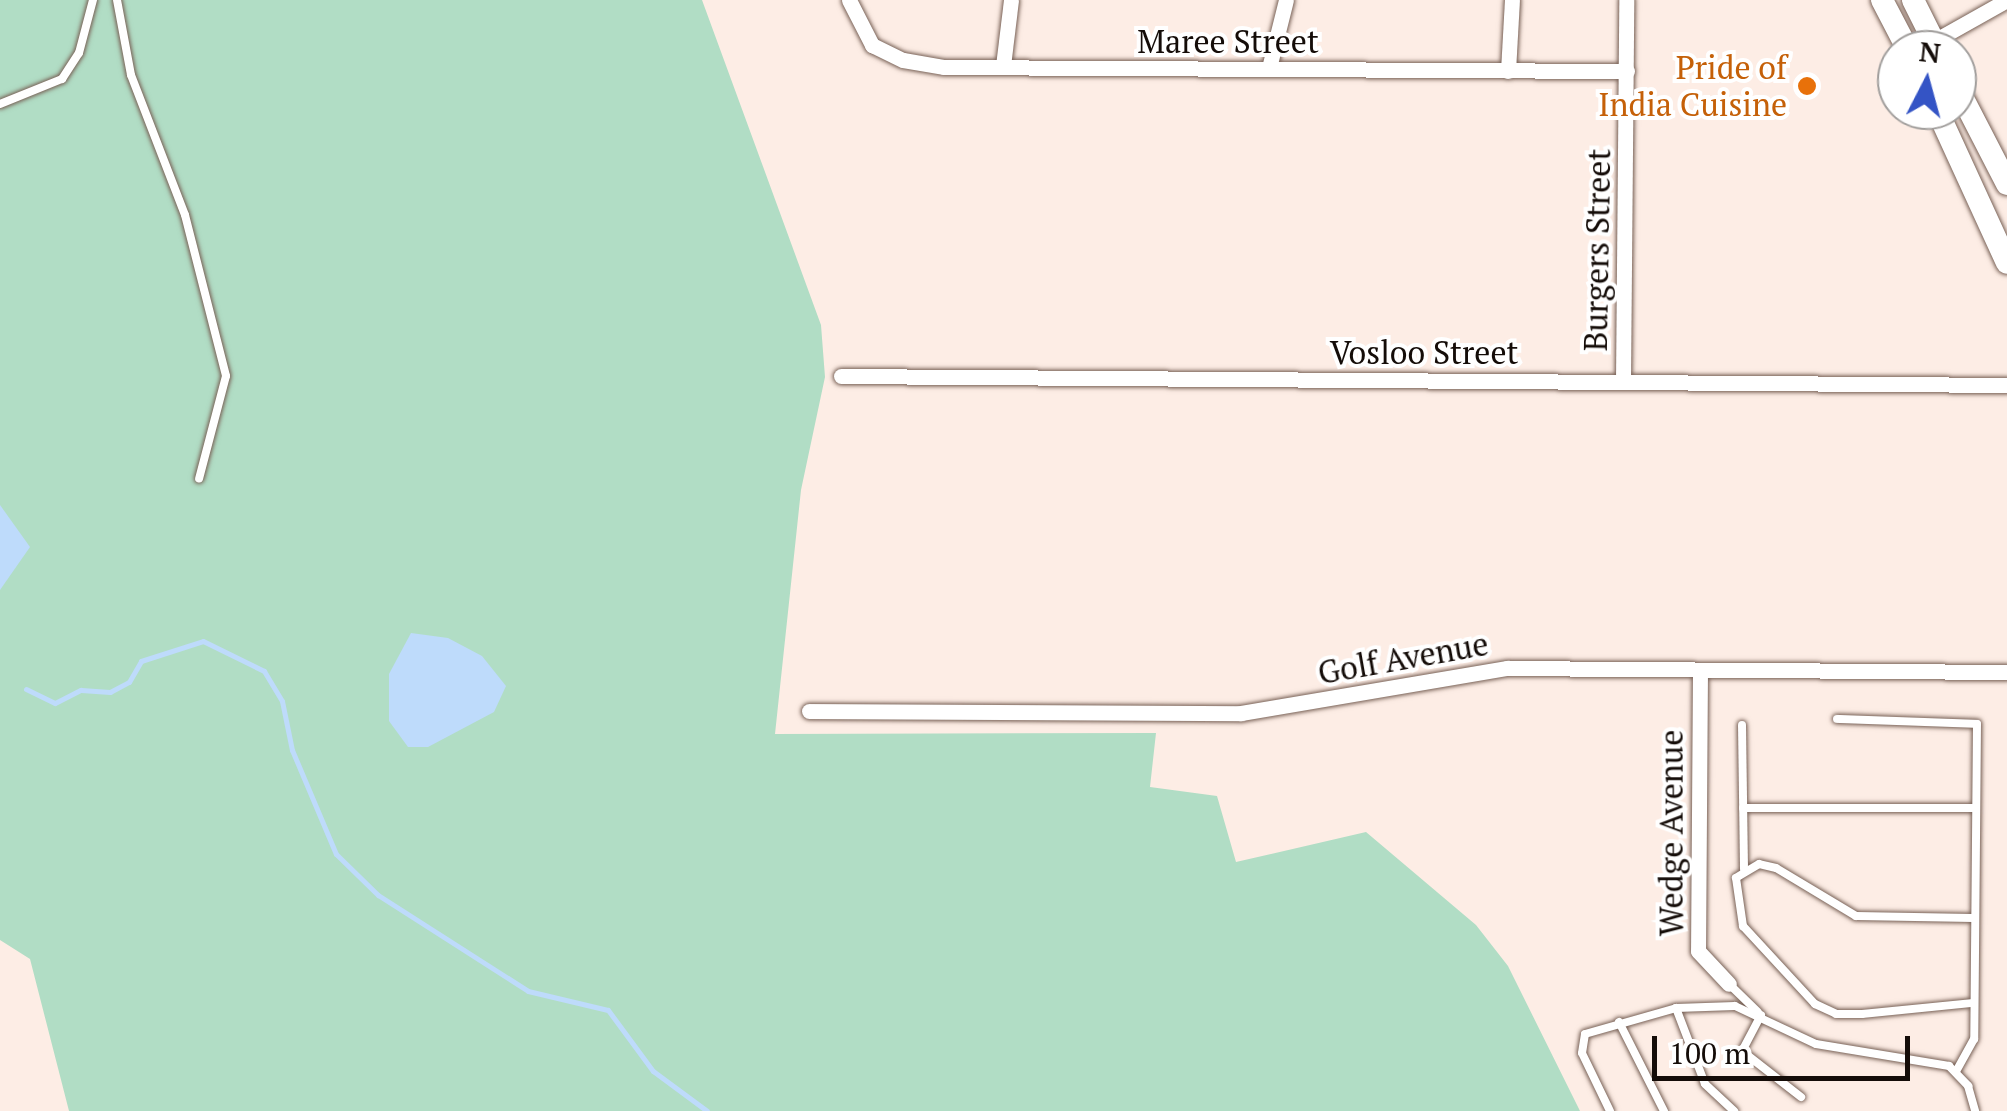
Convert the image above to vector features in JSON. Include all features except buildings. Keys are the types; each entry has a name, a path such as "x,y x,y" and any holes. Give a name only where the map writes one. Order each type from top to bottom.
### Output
{"main road":[{"path":"1882,0 1898,30"},
{"path":"1912,0 1923,30"},
{"path":"1977,126 2007,184"},
{"path":"1945,130 2007,263"}],"street":[{"path":"1002,66 1011,0"},
{"path":"1269,68 1286,0"},
{"path":"1508,71 1512,0"},
{"name":"Burgers Street","path":"1623,382 1626,0"},
{"path":"1958,30 2007,0"},
{"name":"Maree Street","path":"851,6 872,44 902,60 1002,66 1626,70"},
{"name":"Vosloo Street","path":"841,376 2007,385"},
{"name":"Golf Avenue","path":"809,712 1241,713 1469,670 2007,672"},
{"name":"Wedge Avenue","path":"1700,670 1697,943 1702,961 1728,984"}],"lane":[{"path":"0,104 62,79 78,53 93,0"},
{"path":"117,0 130,74 185,215 226,376 200,479"},
{"path":"1838,719 1977,724 1973,808 1974,1039 1956,1072"},
{"path":"1742,726 1744,869 1735,903 1743,926 1814,1004 1836,1014 1973,1003"},
{"path":"1743,808 1973,808"},
{"path":"1744,869 1776,868 1856,916 1973,918"},
{"path":"1728,984 1761,1015"},
{"path":"1610,1111 1580,1044 1585,1034 1676,1008 1734,1006 1761,1015 1816,1044 1917,1056 1956,1072 1975,1111"},
{"path":"1676,1008 1705,1084 1734,1111"},
{"path":"1761,1015 1742,1051 1802,1097"},
{"path":"1619,1022 1664,1111"}],"green space":[{"path":"0,0 702,0 821,325 825,377 801,490 775,734 1156,733 1150,787 1217,796 1236,862 1366,832 1476,925 1508,966 1580,1111 69,1111 30,959 0,940"}],"water":[{"path":"0,505 30,547 0,590"},
{"path":"411,633 448,638 482,656 506,686 494,712 428,747 408,747 389,721 389,674"}],"waterway":[{"path":"26,689 55,703 81,690 110,692 129,682 141,661 203,641 264,671 282,701 292,750 336,854 378,895 528,991 608,1010 653,1071 707,1111"}],"place":[{"name":"Pride of India Cuisine","path":"1807,86"}]}
